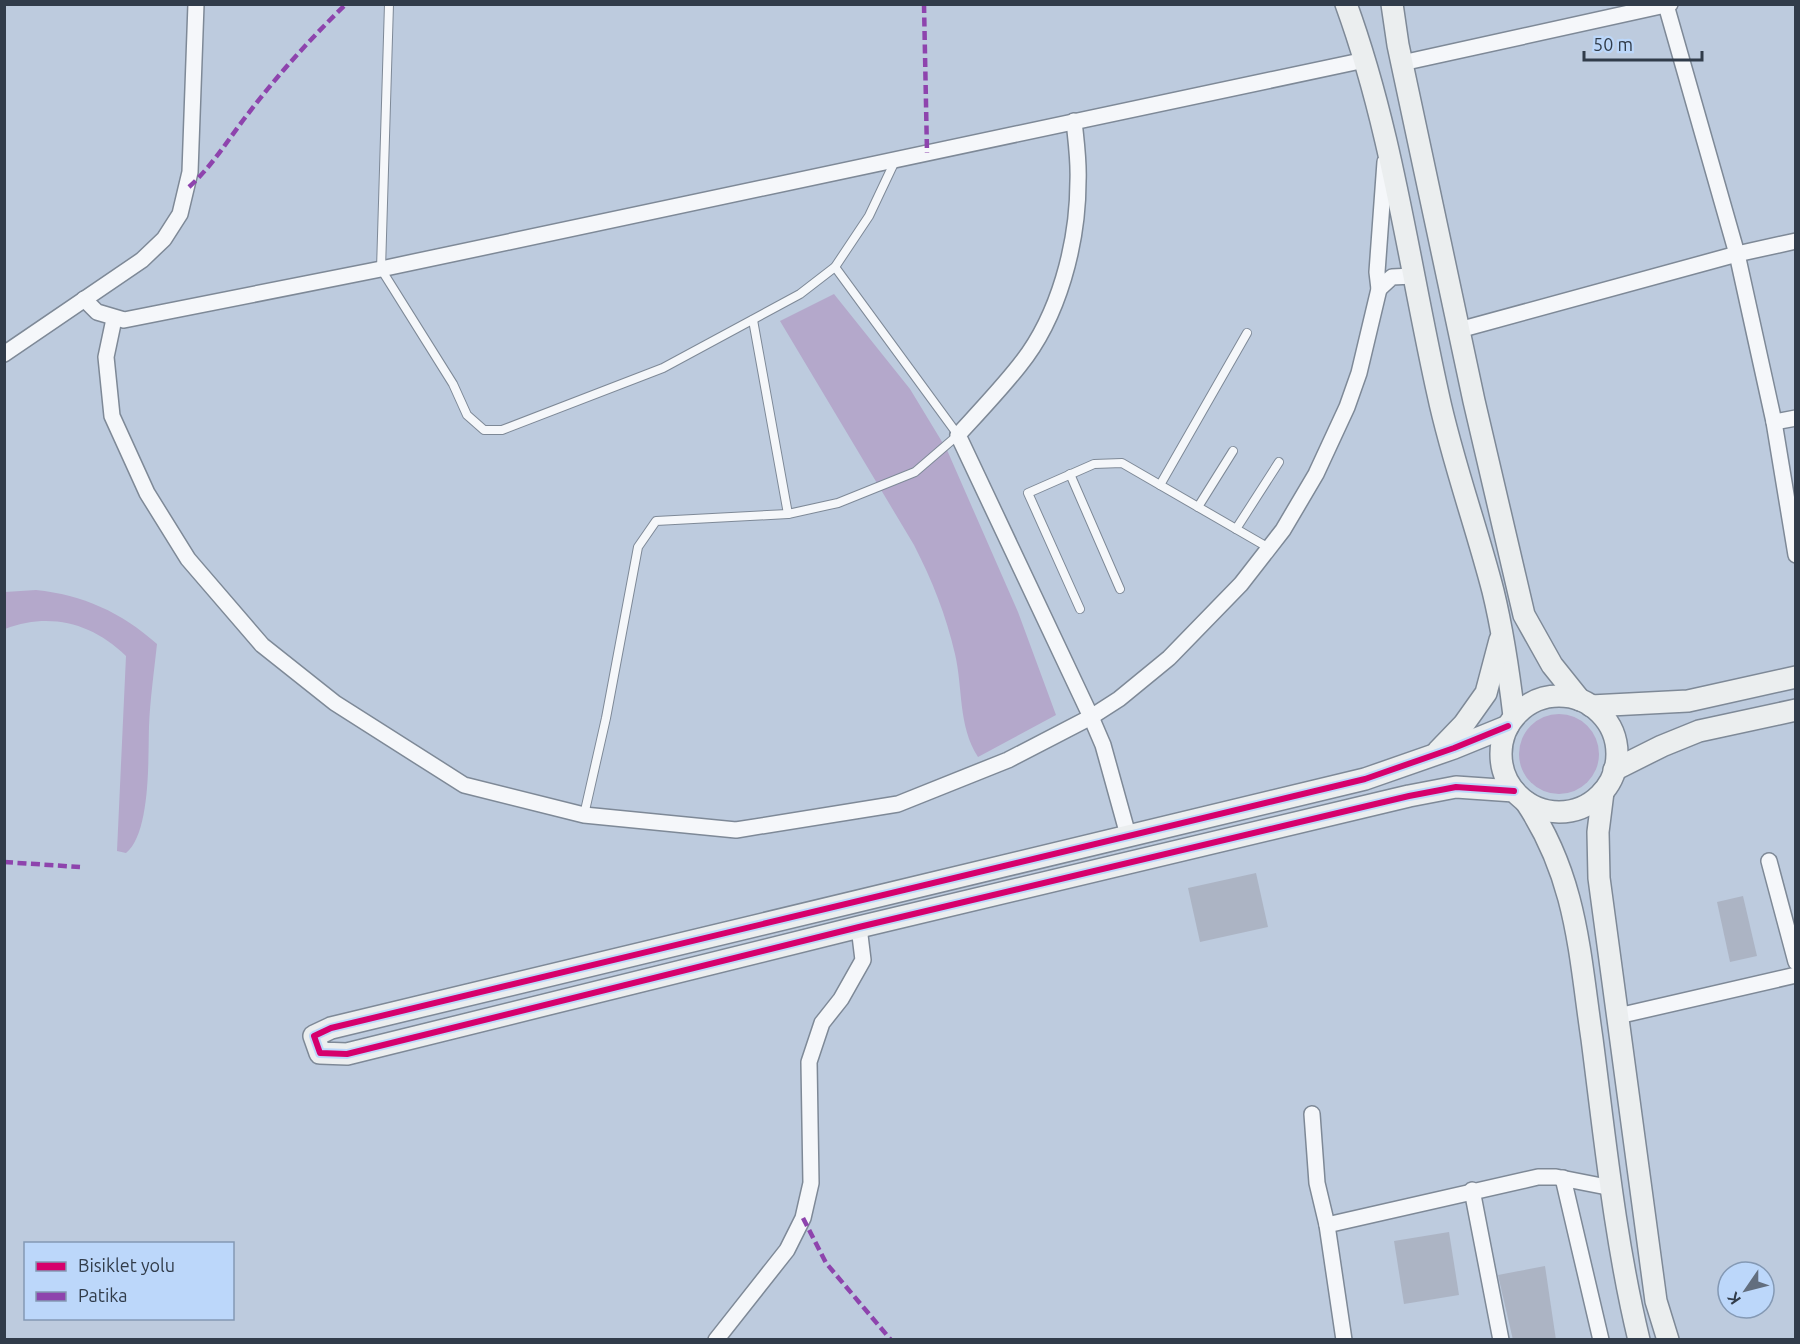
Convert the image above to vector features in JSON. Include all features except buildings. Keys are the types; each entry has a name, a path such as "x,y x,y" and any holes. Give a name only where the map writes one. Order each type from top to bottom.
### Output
{"street":[{"path":"4,354 153,250 180,214 190,172 196,4"},
{"path":"1346,4 1365,60 1387,145 1438,396 1493,593 1501,633 1511,721"},
{"path":"1392,4 1402,63 1459,330 1524,615 1552,665 1586,703 1600,714 1613,734 1616,752 1614,770 1603,792 1598,832 1599,878 1656,1301 1668,1340"},
{"path":"1402,63 1668,5 1737,254 1774,423 1796,555"},
{"path":"84,299 97,312 114,319 124,320 381,269 1365,60"},
{"path":"1074,121 1078,180 1077,209 1058,294 1021,365 958,435 1091,717 1102,745 1128,835"},
{"path":"114,319 106,357 112,416 129,454 147,493 188,559 262,645 335,703 464,785 584,814 736,830 898,804 1008,760 1091,717 1145,679 1193,636 1241,584 1269,548 1316,474 1343,416 1359,373 1379,289 1377,272 1387,145"},
{"path":"1459,330 1737,254 1796,242"},
{"path":"1379,289 1392,278 1413,276"},
{"path":"1774,423 1796,418"},
{"path":"1434,755 1464,724 1486,693 1501,633"},
{"path":"1639,1340 1623,1261 1574,910 1555,852 1506,777 1501,762 1501,746 1511,721 1523,708 1545,698 1563,696 1586,703 1688,701 1796,677"},
{"path":"1614,770 1699,731 1796,710"},
{"path":"1511,721 1434,755 1365,779 331,1028 314,1036 320,1053 347,1054 859,927 1409,796 1456,787 1520,796 1548,811 1572,811 1584,807 1603,792"},
{"path":"1769,861 1796,962"},
{"path":"716,1340 787,1250 803,1218 811,1182 809,1062 822,1023 841,999 863,960 859,927"},
{"path":"1618,1016 1796,975"},
{"path":"1312,1114 1314,1158 1327,1225 1344,1340"},
{"path":"1327,1225 1472,1190 1538,1178 1563,1179 1612,1188"},
{"path":"1563,1179 1601,1340"},
{"path":"1472,1190 1501,1340"}],"lane":[{"path":"389,4 381,269 453,384 467,415 484,430 502,430 663,368 800,294 835,267 869,216 896,159"},
{"path":"584,814 606,718 638,547 656,520 788,514 838,502 915,472 958,435 835,267"},
{"path":"753,320 788,514"},
{"path":"1160,485 1247,333"},
{"path":"1198,507 1233,452"},
{"path":"1236,529 1279,462"},
{"path":"1080,609 1028,493 1094,464 1122,463 1269,548"},
{"path":"1070,474 1120,589"}],"shaded area":[{"path":"834,294 910,389 947,450 1018,612 1056,715 978,757 964,720 951,640 927,571 914,545 780,321"},
{"path":"36,590 70,596 101,607 130,623 157,644 150,707 148,775 144,812 134,843 126,853 117,851 126,656 99,635 70,624 38,621 5,629 5,592"},
{"path":"1559,714 1574,717 1587,726 1596,739 1599,754 1596,769 1587,782 1574,791 1559,794 1544,791 1531,782 1522,769 1519,754 1522,739 1531,726 1544,717"}],"marked path":[{"path":"189,187 211,163 280,74 346,4"},
{"path":"924,4 927,153"},
{"path":"4,862 80,867"},
{"path":"803,1218 826,1263 891,1340"}],"cycle path":[{"path":"1508,726 1454,748 1365,779 331,1028 314,1036 320,1053 347,1054 859,927 1409,796 1456,787 1514,791"}]}
